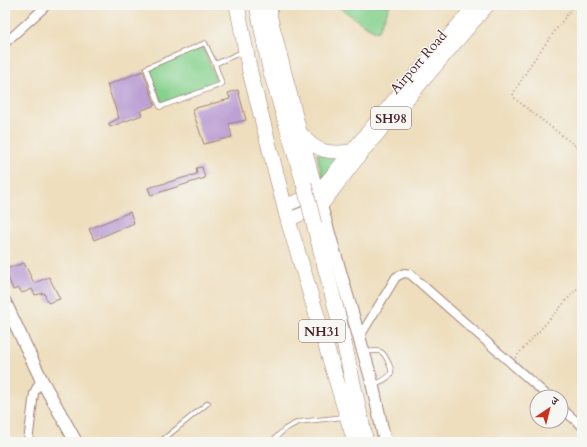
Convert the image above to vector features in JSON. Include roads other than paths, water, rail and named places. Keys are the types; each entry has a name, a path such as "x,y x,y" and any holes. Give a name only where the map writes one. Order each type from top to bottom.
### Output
{"highway":[{"name":"NH31","path":"237,5 250,72 286,213 349,417 355,442"},
{"name":"NH31","path":"257,5 270,69 304,184 339,320 366,442"}],"main road":[{"path":"270,5 271,18 300,131 363,352 385,442"},
{"name":"Airport Road","path":"286,213 319,200 365,149 488,5"},
{"name":"SH98","path":"319,200 351,151 473,6"},
{"path":"300,131 307,141 320,150 328,152 351,151"},
{"path":"5,302 42,379 76,442"}],"street":[{"path":"5,43 48,5"},
{"path":"359,338 396,278 404,272 410,274 540,389"},
{"path":"28,442 34,393 42,379"},
{"path":"569,415 582,426"}],"lane":[{"path":"205,42 216,64 222,84 160,107 146,68 205,42"},
{"path":"216,64 246,50"},
{"path":"363,352 381,351 386,355 391,367 391,373 389,376 372,386"},
{"path":"160,442 208,403"},
{"path":"271,442 285,429 298,422 349,417"}]}
